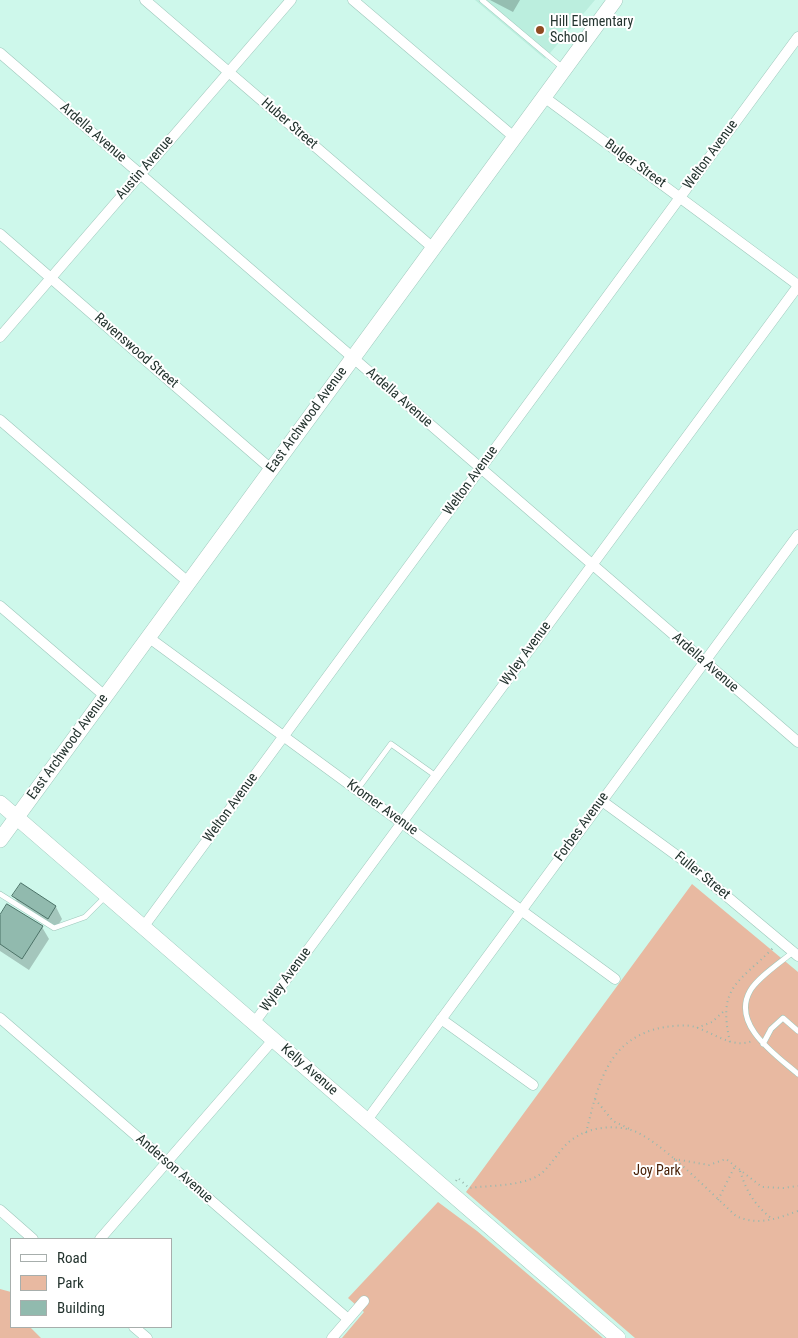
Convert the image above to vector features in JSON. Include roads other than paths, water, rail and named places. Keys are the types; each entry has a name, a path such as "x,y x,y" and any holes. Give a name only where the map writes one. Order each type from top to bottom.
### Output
{"main road":[{"name":"East Archwood Avenue","path":"0,840 432,247 615,0"},
{"name":"Kelly Avenue","path":"0,803 618,1338"}],"street":[{"name":"Huber Street","path":"145,0 432,247"},
{"name":"Austin Avenue","path":"0,337 291,0"},
{"path":"353,0 514,137"},
{"name":"Welton Avenue","path":"144,926 798,37"},
{"name":"Ardella Avenue","path":"0,53 798,742"},
{"name":"Bulger Street","path":"544,96 798,285"},
{"name":"Ravenswood Street","path":"0,234 271,469"},
{"name":"Wyley Avenue","path":"254,1023 798,285"},
{"path":"0,420 188,582"},
{"name":"Forbes Avenue","path":"367,1120 798,535"},
{"path":"0,606 105,696"},
{"name":"Kromer Avenue","path":"148,637 615,979"},
{"name":"Fuller Street","path":"602,801 694,868 796,951"},
{"name":"Anderson Avenue","path":"0,1018 348,1319"},
{"path":"441,1019 533,1085"},
{"path":"101,1238 273,1040"},
{"path":"0,1210 32,1238"},
{"path":"332,1338 364,1301"},
{"path":"135,1328 147,1338"}],"lane":[{"path":"482,0 564,69"},
{"path":"357,790 391,744 436,776"},
{"path":"0,894 54,928 85,917 107,895"},
{"path":"796,951 750,990 745,1004 748,1020 763,1044 798,1074"},
{"path":"763,1044 771,1028 783,1018 798,1031"}],"place":[{"name":"Hill Elementary School","path":"540,30"}],"park label":[{"name":"Joy Park","path":"657,1171"}]}
